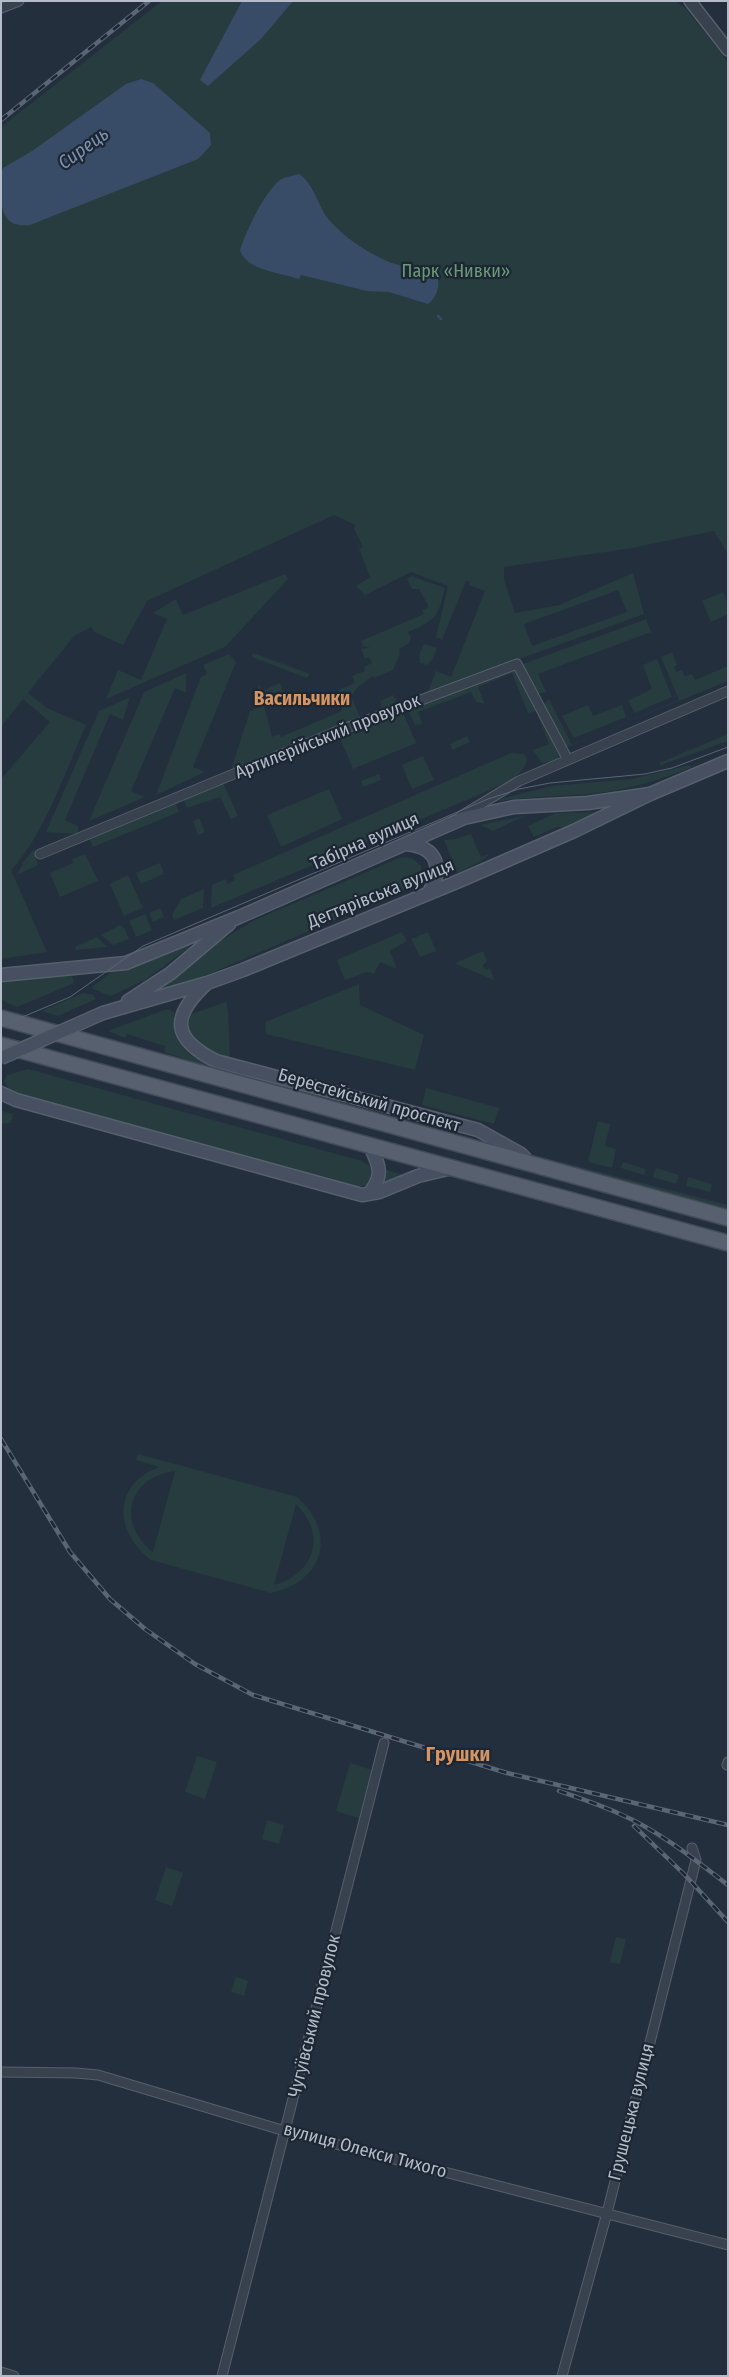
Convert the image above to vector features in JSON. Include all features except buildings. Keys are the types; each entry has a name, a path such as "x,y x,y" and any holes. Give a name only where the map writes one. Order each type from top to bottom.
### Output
{"main road":[{"name":"Дегтярівська вулиця","path":"1,1058 118,1007 207,983 428,894 574,831 650,794 728,761"},
{"name":"Дегтярівська вулиця","path":"448,824 489,811 514,807 588,803 650,794"},
{"name":"Табірна вулиця","path":"1,975 126,963 239,917 448,824"},
{"path":"405,844 419,845 434,857 437,875 428,894"},
{"name":"Дегтярівська вулиця","path":"118,1007 171,973 239,917"},
{"path":"207,983 189,1001 181,1018 185,1038 204,1055 216,1061 478,1130 521,1154 525,1158 525,1163"},
{"name":"Берестейський проспект","path":"1,1018 728,1218"},
{"path":"1,1045 728,1243"},
{"path":"1,1093 16,1100 362,1195 380,1192 418,1176 452,1168"},
{"path":"369,1144 379,1165 380,1173 379,1179 369,1194"}],"street":[{"path":"1,8 19,1"},
{"path":"690,1 728,50"},
{"name":"Артилерійський провулок","path":"40,854 333,734 517,664 568,760"},
{"name":"Табірна вулиця","path":"448,824 500,791 728,691"},
{"name":"Чугуївський провулок","path":"222,2376 384,1743"},
{"name":"Грушецька вулиця","path":"562,2376 607,2213 696,1860 692,1848"},
{"name":"вулиця Олекси Тихого","path":"1,2072 98,2075 285,2131 728,2245"},
{"path":"1,2372 14,2376"}],"green space":[{"name":"Парк «Нивки»","path":"162,1 676,1 686,9 728,62 728,554 714,531 632,548 504,567 504,579 515,613 559,605 633,573 644,614 428,692 436,671 451,677 485,591 469,585 470,582 466,581 442,640 436,637 448,586 411,572 365,595 356,586 370,577 359,549 363,547 354,529 355,525 334,515 147,601 123,645 94,632 91,627 74,636 28,693 47,708 86,725 44,821 23,856 11,870 47,952 1,959 1,779 50,722 23,699 1,727 1,127","holes":["618,590 627,612 532,646 524,625"]},
{"path":"285,574 288,579 225,647 106,699 118,670 141,680 167,619 153,613 176,599 183,615"},
{"path":"412,576 445,588 440,606 430,621 408,632 411,638 408,644 399,649 400,654 393,670 374,678 373,676 358,687 351,696 361,719 231,770 250,711 264,706 272,737 279,734 281,737 342,711 341,706 347,703 344,698 341,699 338,690 355,683 352,676 365,671 364,667 372,663 369,657 365,659 361,649 370,647 363,646 361,641 424,614 422,610 429,607 419,589 412,589 407,579"},
{"path":"723,592 728,604 728,614 711,622 702,601"},
{"path":"646,619 651,632 538,674 546,692 536,694 522,670 523,664"},
{"path":"424,644 437,648 432,660 427,665 420,663 419,655"},
{"path":"672,652 677,665 674,667 676,672 682,670 685,676 692,674 695,680 728,666 728,681 606,731 679,700 661,657"},
{"path":"253,653 310,674 307,678 252,657"},
{"path":"229,654 236,662 193,767 205,772 156,795 201,677 207,674 203,665"},
{"path":"657,659 672,697 635,713 628,701 652,689 643,665"},
{"path":"517,668 562,754 554,762 542,763 533,750 549,744 536,711 528,713 512,673 478,687 485,704 476,702 471,692 418,712 422,724 415,725 409,712 411,708"},
{"path":"186,673 186,693 175,688 131,791 145,797 89,821 144,692"},
{"path":"280,683 283,692 256,704 259,684 262,691"},
{"path":"393,695 397,703 382,709 380,701"},
{"path":"130,697 123,720 110,714 65,820 78,826 78,834 46,832 99,711"},
{"path":"549,699 572,745 566,747 541,707"},
{"path":"588,705 593,716 622,705 626,717 574,738 562,716"},
{"path":"403,712 416,743 353,769 340,738"},
{"path":"728,734 728,741 661,765 659,763"},
{"path":"467,736 470,742 452,750 450,744"},
{"path":"511,753 524,754 527,759 521,771 503,784 211,908 212,885 225,879 228,884 235,880 233,875"},
{"path":"423,756 434,780 412,789 402,765"},
{"path":"690,765 691,768 617,790 592,794 491,802 552,786 632,779"},
{"path":"379,774 381,780 363,787 361,781"},
{"path":"223,783 238,816 231,819 220,797 187,808 183,799"},
{"path":"329,789 342,819 281,847 267,815"},
{"path":"175,802 179,812 93,847 89,838"},
{"path":"597,812 599,814 571,827 557,827 534,837 528,826 556,813"},
{"path":"524,816 493,831 480,825"},
{"path":"199,818 205,832 198,835 193,821"},
{"path":"471,834 481,857 489,854 483,860 458,874 444,840"},
{"path":"34,849 38,865 17,875 24,861"},
{"path":"85,854 98,881 60,897 50,873 73,863 72,859"},
{"path":"399,858 413,859 421,866 421,877 412,887 211,973 144,999 212,946 253,921"},
{"path":"160,863 164,874 141,884 136,873"},
{"path":"128,875 143,908 124,916 110,884"},
{"path":"204,889 203,908 174,920 172,915 181,899"},
{"path":"160,908 164,917 153,922 149,913"},
{"path":"145,914 152,930 136,937 129,921"},
{"path":"120,925 125,929 129,939 113,945 101,935"},
{"path":"402,932 407,941 390,951 397,969 380,962 374,974 367,972 345,980 337,961 339,959"},
{"path":"428,932 436,951 420,957 411,939"},
{"path":"97,937 107,947 76,950 75,947"},
{"path":"188,944 190,947 145,980 111,996 91,988 111,972"},
{"path":"483,951 487,961 482,966 486,970 490,968 494,980 456,964"},
{"path":"72,976 74,982 72,984 17,1007 1,1000 1,981"},
{"path":"359,984 360,1005 424,1035 415,1070 266,1034 265,1022"},
{"path":"83,993 93,995 96,999 58,1016 42,1011"},
{"path":"226,1002 230,1058 205,1049 198,1044 193,1039 189,1024 191,1014"},
{"path":"167,1009 174,1012 176,1034 183,1048 189,1054 216,1069 164,1052 165,1046 127,1034 125,1038 108,1031"},
{"path":"28,1069 362,1161 373,1168 371,1184 357,1187 12,1093 4,1081 7,1075"},
{"path":"426,1088 499,1108 494,1124 422,1105"},
{"path":"1,1111 13,1114 11,1123 1,1124"},
{"path":"598,1121 610,1124 605,1146 616,1149 612,1168 588,1162"},
{"path":"530,1154 728,1205 728,1213 542,1162"},
{"path":"623,1162 646,1169 644,1175 621,1168"},
{"path":"656,1168 679,1175 676,1184 653,1177"},
{"path":"387,1170 406,1176 385,1185"},
{"path":"688,1177 712,1184 710,1192 686,1186"},
{"path":"138,1454 297,1497 310,1511 318,1526 321,1540 319,1554 313,1567 303,1578 289,1587 271,1593 151,1560 133,1541 127,1529 124,1518 124,1506 127,1494 134,1484 147,1473 159,1467 136,1460","holes":["175,1471 153,1552 141,1540 134,1528 131,1515 132,1503 138,1492 147,1482 159,1475","296,1504 306,1516 311,1528 312,1552 307,1563 299,1572 288,1580 274,1585"]},
{"path":"197,1756 217,1762 205,1799 185,1792"},
{"path":"350,1763 375,1771 361,1819 336,1811"},
{"path":"267,1820 284,1825 279,1844 262,1839"},
{"path":"166,1867 183,1873 172,1906 155,1900"},
{"path":"616,1937 626,1939 620,1964 610,1962"},
{"path":"236,1977 248,1981 244,1996 231,1992"}],"water":[{"path":"242,1 293,1 261,39 208,86 200,80"},
{"name":"Сирець","path":"141,79 153,83 210,133 211,145 198,159 30,225 14,224 9,220 5,216 2,203 1,173 3,168 32,151 126,84"},
{"path":"299,174 313,190 330,221 353,241 389,262 436,274 438,286 436,295 431,302 428,304 389,292 367,291 301,275 299,279 265,270 243,257 240,250 243,242 256,213 268,194 280,180"}],"waterway":[{"path":"438,316 441,319"}],"tram line":[{"path":"1,1026 70,997 143,946 488,799 519,789 550,783 645,774 672,768 728,747"}],"railway":[{"path":"1,120 149,1"},
{"path":"1,1439 70,1552 110,1599 145,1629 195,1664 253,1695 507,1773 728,1825"},
{"path":"559,1791 612,1811 649,1829 676,1846 728,1885"},
{"path":"634,1826 685,1875 728,1922"}],"district":[{"name":"Васильчики","path":"302,700"},
{"name":"Грушки","path":"458,1755"}]}
